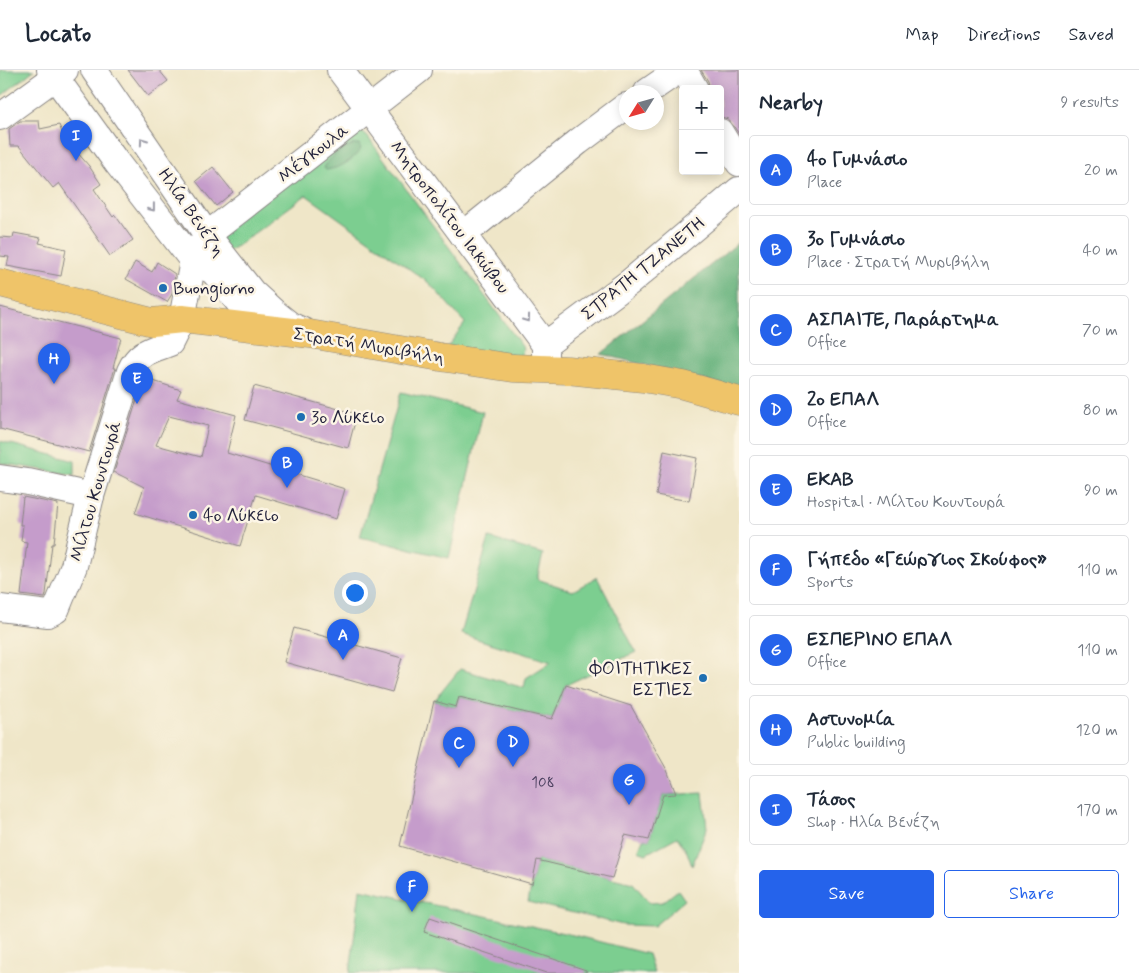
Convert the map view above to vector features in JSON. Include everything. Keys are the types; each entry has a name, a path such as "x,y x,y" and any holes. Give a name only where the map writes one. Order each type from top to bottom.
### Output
{"main road":[{"name":"Στρατή Μυριβήλη","path":"0,283 152,322 182,319 310,334 513,368 545,356 608,373 683,385 739,401"}],"street":[{"name":"Ηλία Βενέζη","path":"94,70 208,235 252,292 290,325 310,334"},
{"name":"Μητροπολίτου Ιακώβου","path":"340,70 464,235 545,356"},
{"name":"Μέγκουλα","path":"208,235 419,70"},
{"path":"656,85 679,70"},
{"path":"684,70 693,85"},
{"name":"Ηλία Βενέζη","path":"57,72 117,163 193,261 182,319"},
{"path":"0,117 57,72"},
{"path":"464,235 578,142 619,111"},
{"path":"724,139 739,163"},
{"name":"ΣΤΡΑΤΗ ΤΖΑΝΕΤΗ","path":"545,356 739,190"},
{"path":"208,235 193,261 213,271 260,328"},
{"name":"Μίλτου Κουντουρά","path":"0,608 48,614 56,610 74,566 91,496 130,371 134,362 141,354 170,343 182,319"},
{"path":"0,478 28,482 91,496"}],"green space":[{"path":"0,70 34,70 0,97"},
{"path":"355,120 524,349 513,368 440,357 465,323 429,283 306,195 237,246 222,254 207,235"},
{"path":"354,144 359,144 361,149 354,157 337,168 326,170 324,168 333,157"},
{"path":"739,242 739,389 601,354"},
{"path":"401,392 483,412 449,558 360,537"},
{"path":"0,441 75,461 75,475 0,463"},
{"path":"489,538 543,554 537,579 573,591 597,577 636,652 566,685 552,719 459,697 456,707 434,701 460,669 524,688 526,678 551,662 461,634"},
{"path":"703,793 707,828 692,866 687,852 677,837 646,854 638,851 643,839 649,840 663,795"},
{"path":"537,860 633,883 650,903 663,902 678,890 685,900 654,926 623,925 528,902"},
{"path":"360,889 573,935 648,954 654,973 350,973"}],"building":[{"path":"128,70 159,70 168,81 148,96"},
{"path":"701,70 739,70 739,134 728,119 724,118 724,85 709,85"},
{"path":"20,121 39,121 40,129 59,125 64,137 89,166 101,184 94,189 113,217 115,215 133,240 110,256 59,183 53,188 19,146 10,146 9,129"},
{"path":"213,167 233,192 216,206 196,181"},
{"path":"14,233 41,238 39,243 66,249 61,276 7,266 9,257 0,256 0,237 13,238"},
{"path":"135,262 152,272 157,262 175,274 172,294 167,302 126,279"},
{"path":"0,307 121,338 113,368 115,368 89,452 0,429"},
{"path":"144,378 181,390 177,399 236,415 227,453 345,489 336,519 256,495 240,546 135,513 144,487 114,472","holes":["169,416 208,426 201,457 156,445"]},
{"name":"3ο Λύκειο","path":"254,386 357,414 348,448 245,420"},
{"path":"664,451 697,458 689,501 656,495"},
{"path":"23,497 58,504 54,544 52,544 45,598 21,595 27,542 21,541 23,525 20,525"},
{"path":"294,628 402,658 392,692 284,662"},
{"path":"566,685 631,706 667,770 676,794 663,795 649,840 625,835 612,878 537,860 532,884 400,846 434,701 456,707 459,697 552,719"},
{"path":"430,917 586,970 586,973 546,973 424,932"}],"place":[{"name":"Τάσος","path":"76,161"},
{"name":"Buongiorno","path":"163,288"},
{"name":"Αστυνομία","path":"54,384"},
{"name":"ΕΚΑΒ","path":"137,404"},
{"name":"3ο Λύκειο","path":"301,417"},
{"name":"3ο Γυμνάσιο","path":"287,488"},
{"name":"4ο Λύκειο","path":"193,515"},
{"name":"4ο Γυμνάσιο","path":"343,660"},
{"name":"ΦΟΙΤΗΤΙΚΕΣ ΕΣΤΙΕΣ","path":"703,678"},
{"name":"2ο ΕΠΑΛ","path":"513,767"},
{"name":"ΑΣΠΑΙΤΕ, Παράρτημα","path":"459,768"},
{"name":"ΕΣΠΕΡΙΝΟ ΕΠΑΛ","path":"629,805"},
{"name":"Γήπεδο «Γεώργιος Σκούφος»","path":"412,912"}]}
